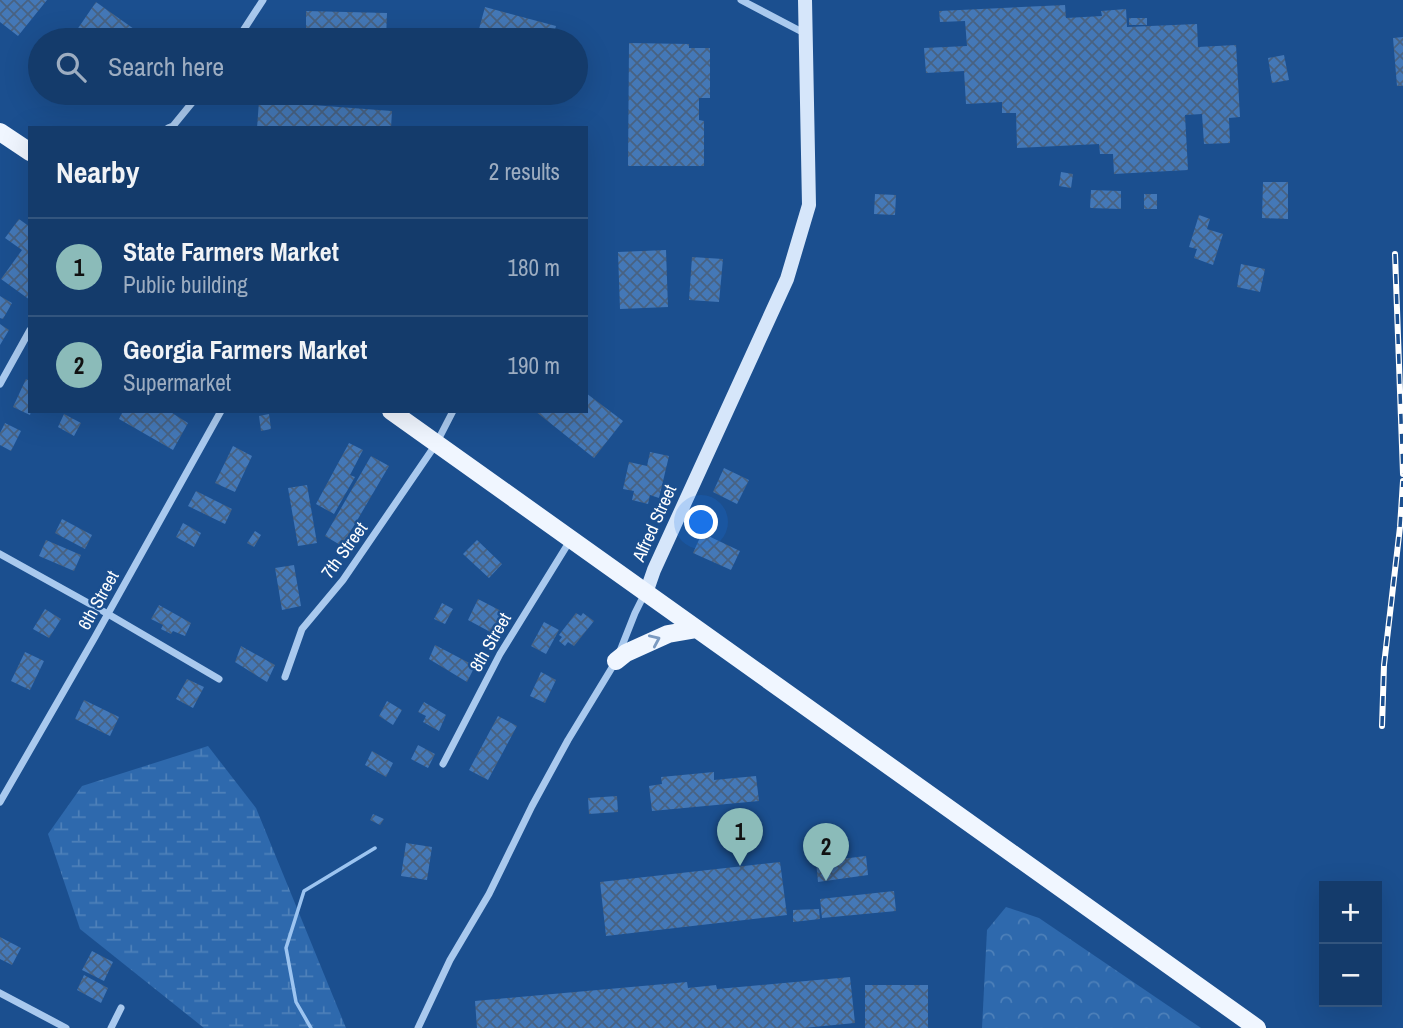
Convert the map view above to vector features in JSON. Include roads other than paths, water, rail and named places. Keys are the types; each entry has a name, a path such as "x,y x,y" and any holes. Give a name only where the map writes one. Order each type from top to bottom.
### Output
{"main road":[{"name":"Alfred Street","path":"646,593 787,279 809,205 805,0"},
{"path":"0,131 28,151"},
{"path":"394,413 1257,1028"},
{"path":"616,661 626,653 668,634 697,629"}],"street":[{"path":"245,28 263,0"},
{"path":"741,0 806,34"},
{"path":"173,126 190,105"},
{"path":"0,384 28,334"},
{"name":"6th Street","path":"0,802 220,413"},
{"name":"7th Street","path":"285,677 302,629 343,580 436,444 452,413"},
{"name":"8th Street","path":"443,764 500,654 572,539"},
{"path":"0,554 219,680"},
{"name":"Alfred Street","path":"418,1028 450,960 489,894 532,806 616,661 646,593"},
{"path":"0,993 65,1028"},
{"path":"111,1028 121,1008"}],"waterway":[{"path":"311,1028 296,1002 286,948 304,891 375,848"}],"railway":[{"path":"1395,254 1403,474"},
{"path":"1382,726 1384,665 1403,481"}],"place":[{"name":"State Farmers Market","path":"740,866"},
{"name":"Georgia Farmers Market","path":"826,881"}]}
